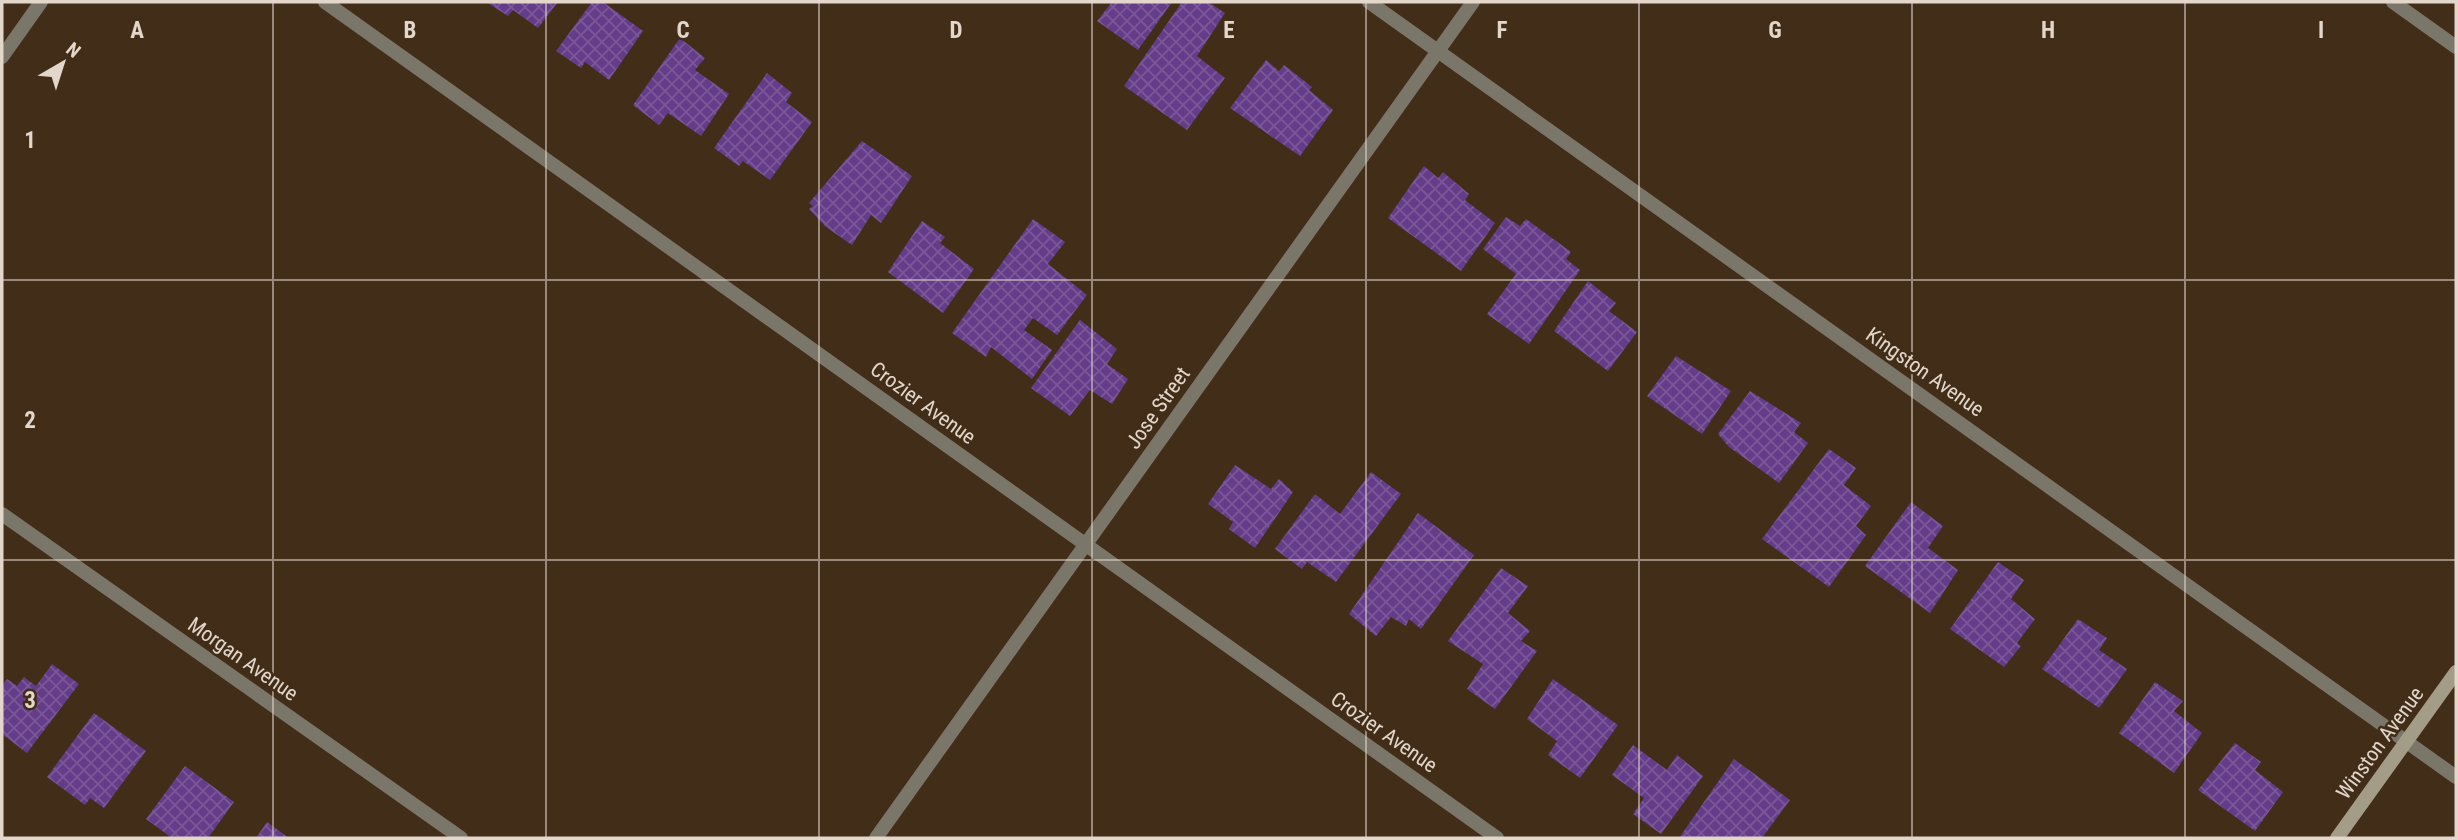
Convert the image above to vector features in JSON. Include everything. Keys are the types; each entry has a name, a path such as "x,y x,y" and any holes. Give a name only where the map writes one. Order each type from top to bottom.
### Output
{"street":[{"path":"2,57 41,2"},
{"name":"Crozier Avenue","path":"325,2 1497,838"},
{"name":"Kingston Avenue","path":"1369,2 2456,777"},
{"name":"Jose Street","path":"876,838 1473,2"},
{"path":"2393,2 2456,47"},
{"name":"Morgan Avenue","path":"2,514 461,838"},
{"name":"Winston Avenue","path":"2337,838 2456,672"}],"building":[{"path":"486,2 558,2 538,28 513,10 508,16"},
{"path":"592,2 603,2 643,31 609,80 585,62 581,68 556,51"},
{"path":"1112,2 1172,2 1138,50 1097,21"},
{"path":"1182,2 1208,2 1225,13 1197,56 1225,78 1187,130 1124,86"},
{"path":"680,38 705,58 695,70 729,94 701,136 668,113 659,125 633,105"},
{"path":"1266,60 1279,71 1284,65 1312,87 1309,90 1333,110 1300,156 1230,108"},
{"path":"767,73 792,93 786,102 812,122 770,180 743,161 739,166 714,148"},
{"path":"862,141 912,176 881,223 871,215 852,245 826,227 809,209 813,206 809,203"},
{"path":"1424,166 1438,178 1443,172 1469,194 1465,200 1495,223 1461,271 1388,218"},
{"path":"1506,217 1520,226 1526,219 1571,252 1566,259 1580,270 1529,344 1487,314 1516,274 1483,249"},
{"path":"1033,219 1065,242 1048,264 1087,295 1057,335 1033,318 1024,330 1052,350 1032,379 991,347 986,357 952,333"},
{"path":"922,221 945,237 940,243 974,269 943,313 888,272"},
{"path":"1588,281 1616,303 1609,311 1637,332 1608,371 1554,331"},
{"path":"1080,320 1117,349 1107,364 1128,379 1112,404 1090,390 1070,416 1031,388"},
{"path":"1676,356 1731,391 1702,434 1647,396"},
{"path":"1750,391 1801,423 1794,432 1808,443 1779,483 1729,447 1718,434"},
{"path":"1829,449 1856,468 1844,485 1871,506 1856,526 1866,535 1829,587 1762,539"},
{"path":"1235,465 1271,489 1279,479 1293,492 1255,548 1229,529 1233,522 1208,504"},
{"path":"1371,472 1401,494 1336,582 1307,562 1302,569 1275,549 1315,494 1340,514"},
{"path":"1911,502 1943,526 1928,548 1958,570 1930,613 1865,566"},
{"path":"1418,513 1474,555 1421,629 1409,619 1406,626 1391,617 1376,636 1349,614"},
{"path":"1998,562 2024,580 2011,599 2035,619 2017,643 2021,646 2004,667 1950,629"},
{"path":"1501,568 1528,586 1508,613 1530,631 1521,641 1537,651 1495,709 1467,689 1483,664 1448,641"},
{"path":"2078,619 2107,638 2099,650 2127,669 2099,708 2042,669"},
{"path":"52,664 79,684 27,753 2,734 2,686 7,679 17,686 24,677 36,686"},
{"path":"1553,679 1618,725 1580,778 1548,755 1557,741 1527,719"},
{"path":"2155,682 2183,701 2174,711 2202,733 2174,773 2119,733"},
{"path":"94,713 146,751 104,808 90,798 85,805 47,777"},
{"path":"2235,743 2261,762 2255,770 2283,792 2255,831 2198,790"},
{"path":"1633,745 1667,770 1677,755 1703,776 1661,834 1633,814 1644,798 1612,775"},
{"path":"1734,759 1790,800 1762,838 1679,838"},
{"path":"185,766 234,802 208,838 172,838 146,819"},
{"path":"267,822 289,838 256,838"}]}
